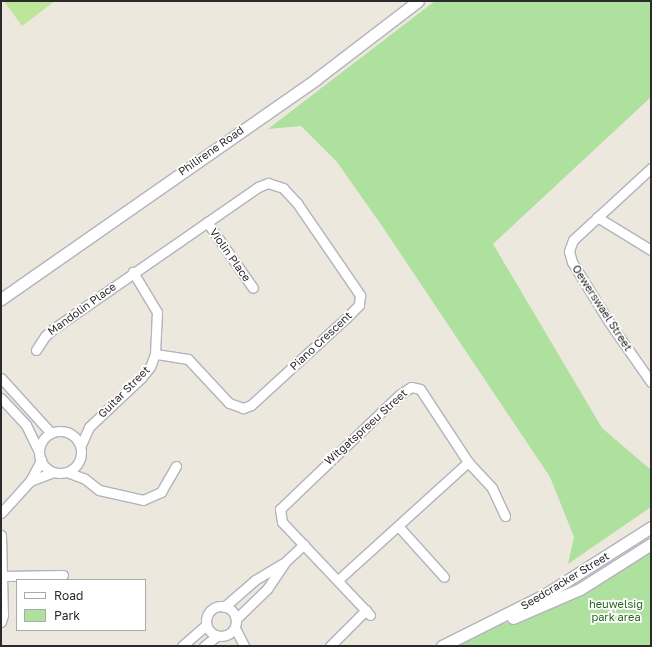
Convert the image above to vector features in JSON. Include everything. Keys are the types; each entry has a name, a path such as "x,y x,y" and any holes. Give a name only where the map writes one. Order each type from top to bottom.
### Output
{"street":[{"name":"Philirene Road","path":"1,299 316,79 418,1"},
{"name":"Oewerswael Street","path":"651,168 597,217 573,240 569,246 571,260 609,322 651,382"},
{"name":"Piano Crescent","path":"133,272 258,187 276,184 296,203 356,287 360,295 359,305 251,405 243,408 229,404 188,359 155,354"},
{"path":"597,217 651,250"},
{"name":"Violin Place","path":"207,222 253,288"},
{"path":"133,272 157,312 155,354"},
{"name":"Mandolin Place","path":"36,350 45,336 53,329 133,272"},
{"name":"Guitar Street","path":"81,445 89,427 141,378 150,367 155,354"},
{"path":"2,381 51,433"},
{"name":"Witgatspreeu Street","path":"304,544 282,522 280,512 282,506 408,388 415,388 424,391 468,462"},
{"path":"1,398 26,425 40,457 53,472"},
{"name":"Guitar Street","path":"69,432 89,427"},
{"path":"1,513 30,481 40,457 43,439 51,433 60,430 69,432 81,445 80,460 85,479"},
{"path":"67,472 80,460"},
{"path":"338,580 399,527 468,462 492,488 505,516"},
{"path":"30,481 53,472 67,472 85,479 98,490 149,500 167,486 176,466"},
{"path":"399,527 444,577"},
{"name":"Seedcracker Street","path":"442,646 476,630 570,580 651,527"},
{"path":"1,535 3,576 1,622"},
{"path":"185,645 206,624 210,611 224,607 244,589 285,562 304,544 368,613 330,646"},
{"name":"Seedcracker Street","path":"476,630 568,595 651,544"},
{"path":"204,646 220,636 235,623 270,586 285,562"},
{"path":"3,576 63,575"},
{"path":"244,589 255,601"},
{"path":"224,607 232,611 242,644"},
{"path":"206,624 210,632 242,644"}],"green space":[{"path":"4,1 55,1 22,26"},
{"path":"435,1 651,1 651,97 493,244 602,428 651,470 651,507 568,564 574,537 550,477 382,226 337,162 301,126 268,129"},
{"name":"heuwelsig park area","path":"651,548 651,646 444,646 479,629 510,622"}]}
